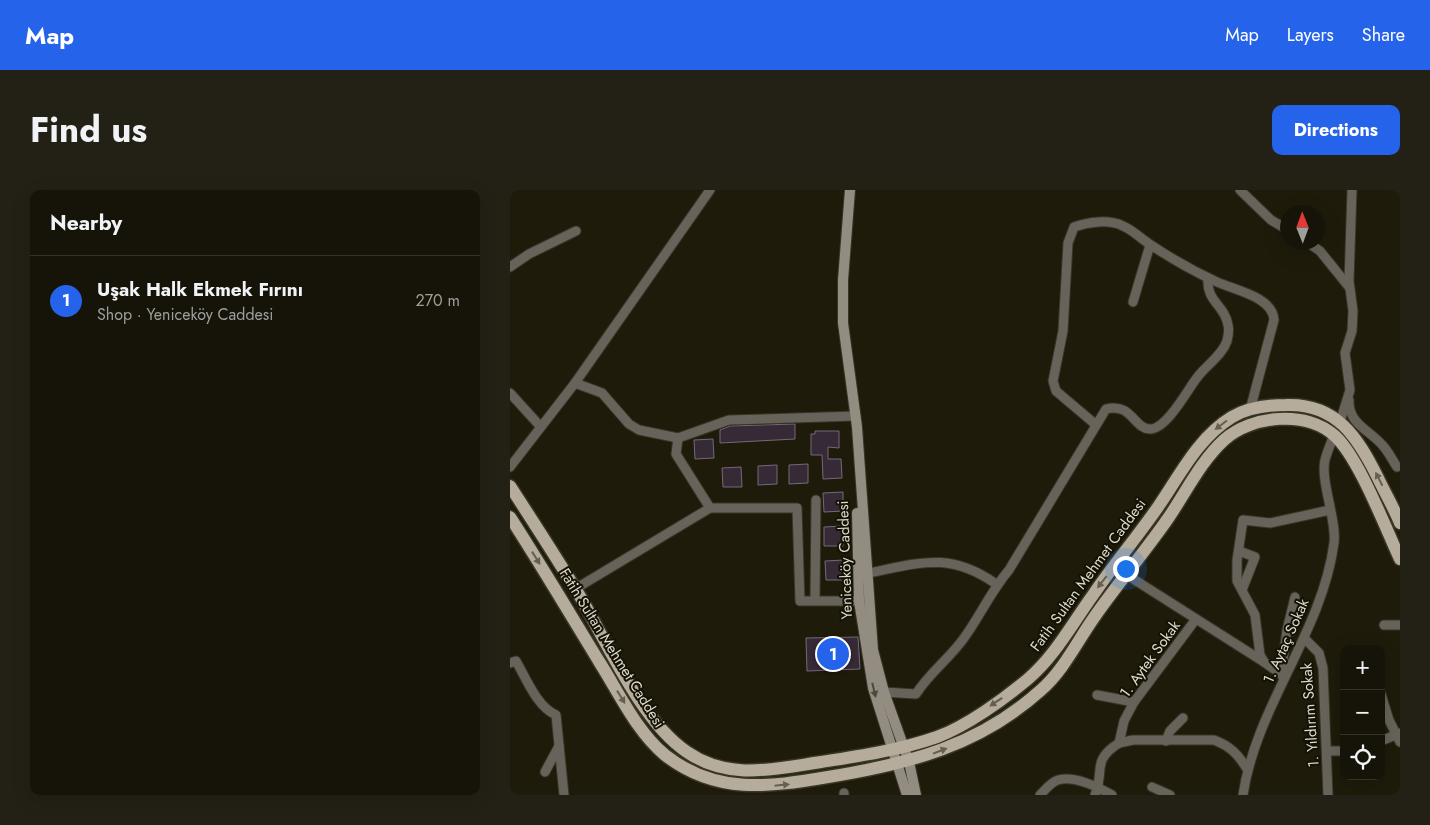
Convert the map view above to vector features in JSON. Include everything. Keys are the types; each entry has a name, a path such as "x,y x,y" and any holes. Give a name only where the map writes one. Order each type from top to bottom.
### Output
{"main road":[{"name":"Fatih Sultan Mehmet Caddesi","path":"510,486 575,589 640,701 650,714 672,741 688,753 709,764 730,771 755,772 897,748 940,736 978,715 1028,678 1060,644 1094,592 1135,542 1198,447 1211,432 1225,422 1250,410 1282,405 1306,406 1340,422 1363,449 1400,523"},
{"name":"Fatih Sultan Mehmet Caddesi","path":"510,517 624,703 650,739 675,763 691,773 710,780 746,787 786,784 903,763 950,748 999,723 1024,705 1045,687 1167,520 1203,464 1224,440 1242,428 1273,420 1304,420 1334,435 1350,454 1400,559"},
{"path":"1334,435 1340,422"}],"street":[{"path":"511,461 576,383 710,190"},
{"path":"850,190 843,280 843,323 856,416 861,486"},
{"path":"1240,190 1271,220 1280,225"},
{"path":"1352,190 1349,287 1352,321 1345,353 1350,390 1349,406 1365,432 1383,445 1397,468"},
{"path":"1095,424 1056,391 1052,381 1063,331 1068,243 1074,227 1085,223 1112,222 1131,230 1150,244 1208,278 1270,306 1274,314 1250,410"},
{"path":"510,266 529,254 576,231"},
{"path":"1133,302 1150,244"},
{"path":"1319,250 1349,287"},
{"path":"884,692 916,694 924,680 964,638 996,584 1009,570 1095,424 1106,409 1114,407 1130,413 1144,428 1151,429 1158,427 1184,399 1196,378 1227,340 1228,326 1225,317 1209,295 1208,278"},
{"path":"576,383 602,393 629,424 639,430 678,438 729,420 856,416"},
{"path":"1340,422 1350,390"},
{"path":"510,394 540,426"},
{"name":"1. Aytaç Sokak","path":"1243,795 1247,769 1283,676 1305,639 1328,577 1335,540 1324,462 1334,435"},
{"path":"678,438 676,454 710,508"},
{"name":"Yeniceköy Caddesi","path":"861,486 868,573 864,601 873,650 897,748"},
{"name":"Yeniceköy Caddesi","path":"861,486 858,490 857,544 872,688 916,795"},
{"path":"815,600 816,500"},
{"path":"575,589 710,508 796,508 800,600 864,601"},
{"path":"1264,662 1260,656 1255,615 1237,582 1236,574 1243,520 1270,523 1330,510"},
{"path":"1239,551 1255,557 1242,590"},
{"path":"868,573 942,561 976,570 996,584"},
{"path":"1127,575 1283,676"},
{"path":"1283,676 1287,630 1295,597"},
{"name":"1. Aytek Sokak","path":"1119,743 1124,720 1134,702 1196,619"},
{"path":"1384,626 1400,625"},
{"name":"1. Yıldırım Sokak","path":"1305,639 1319,653 1323,668 1328,795"},
{"path":"510,663 516,661 527,684 547,711 556,715 564,795"},
{"path":"1096,695 1134,702"},
{"path":"1385,703 1399,736 1385,740"},
{"path":"1166,741 1170,731 1183,718"},
{"path":"1096,791 1099,766 1106,751 1119,743 1134,740 1214,740 1226,745 1239,756 1247,769"},
{"path":"545,772 559,746"},
{"path":"1327,751 1340,751"},
{"name":"Yeniceköy Caddesi","path":"903,763 907,795"},
{"path":"1046,793 1058,780 1072,780 1096,791 1112,795"},
{"path":"1152,786 1170,795"}],"building":[{"path":"795,424 795,439 720,443 720,430 730,426"},
{"path":"815,431 839,431 839,448 828,447 828,459 841,459 842,478 823,479 822,455 811,455 811,434 815,434"},
{"path":"713,439 714,458 695,459 694,440"},
{"path":"808,464 808,483 789,484 789,465"},
{"path":"777,465 777,484 758,485 758,466"},
{"path":"741,467 742,487 723,487 722,468"},
{"path":"843,492 843,511 824,512 823,493"},
{"path":"843,526 843,546 824,546 824,527"},
{"path":"844,560 845,580 826,580 825,561"},
{"path":"858,637 860,669 807,671 806,638"}],"place":[{"name":"Uşak Halk Ekmek Fırını","path":"833,654"}]}
